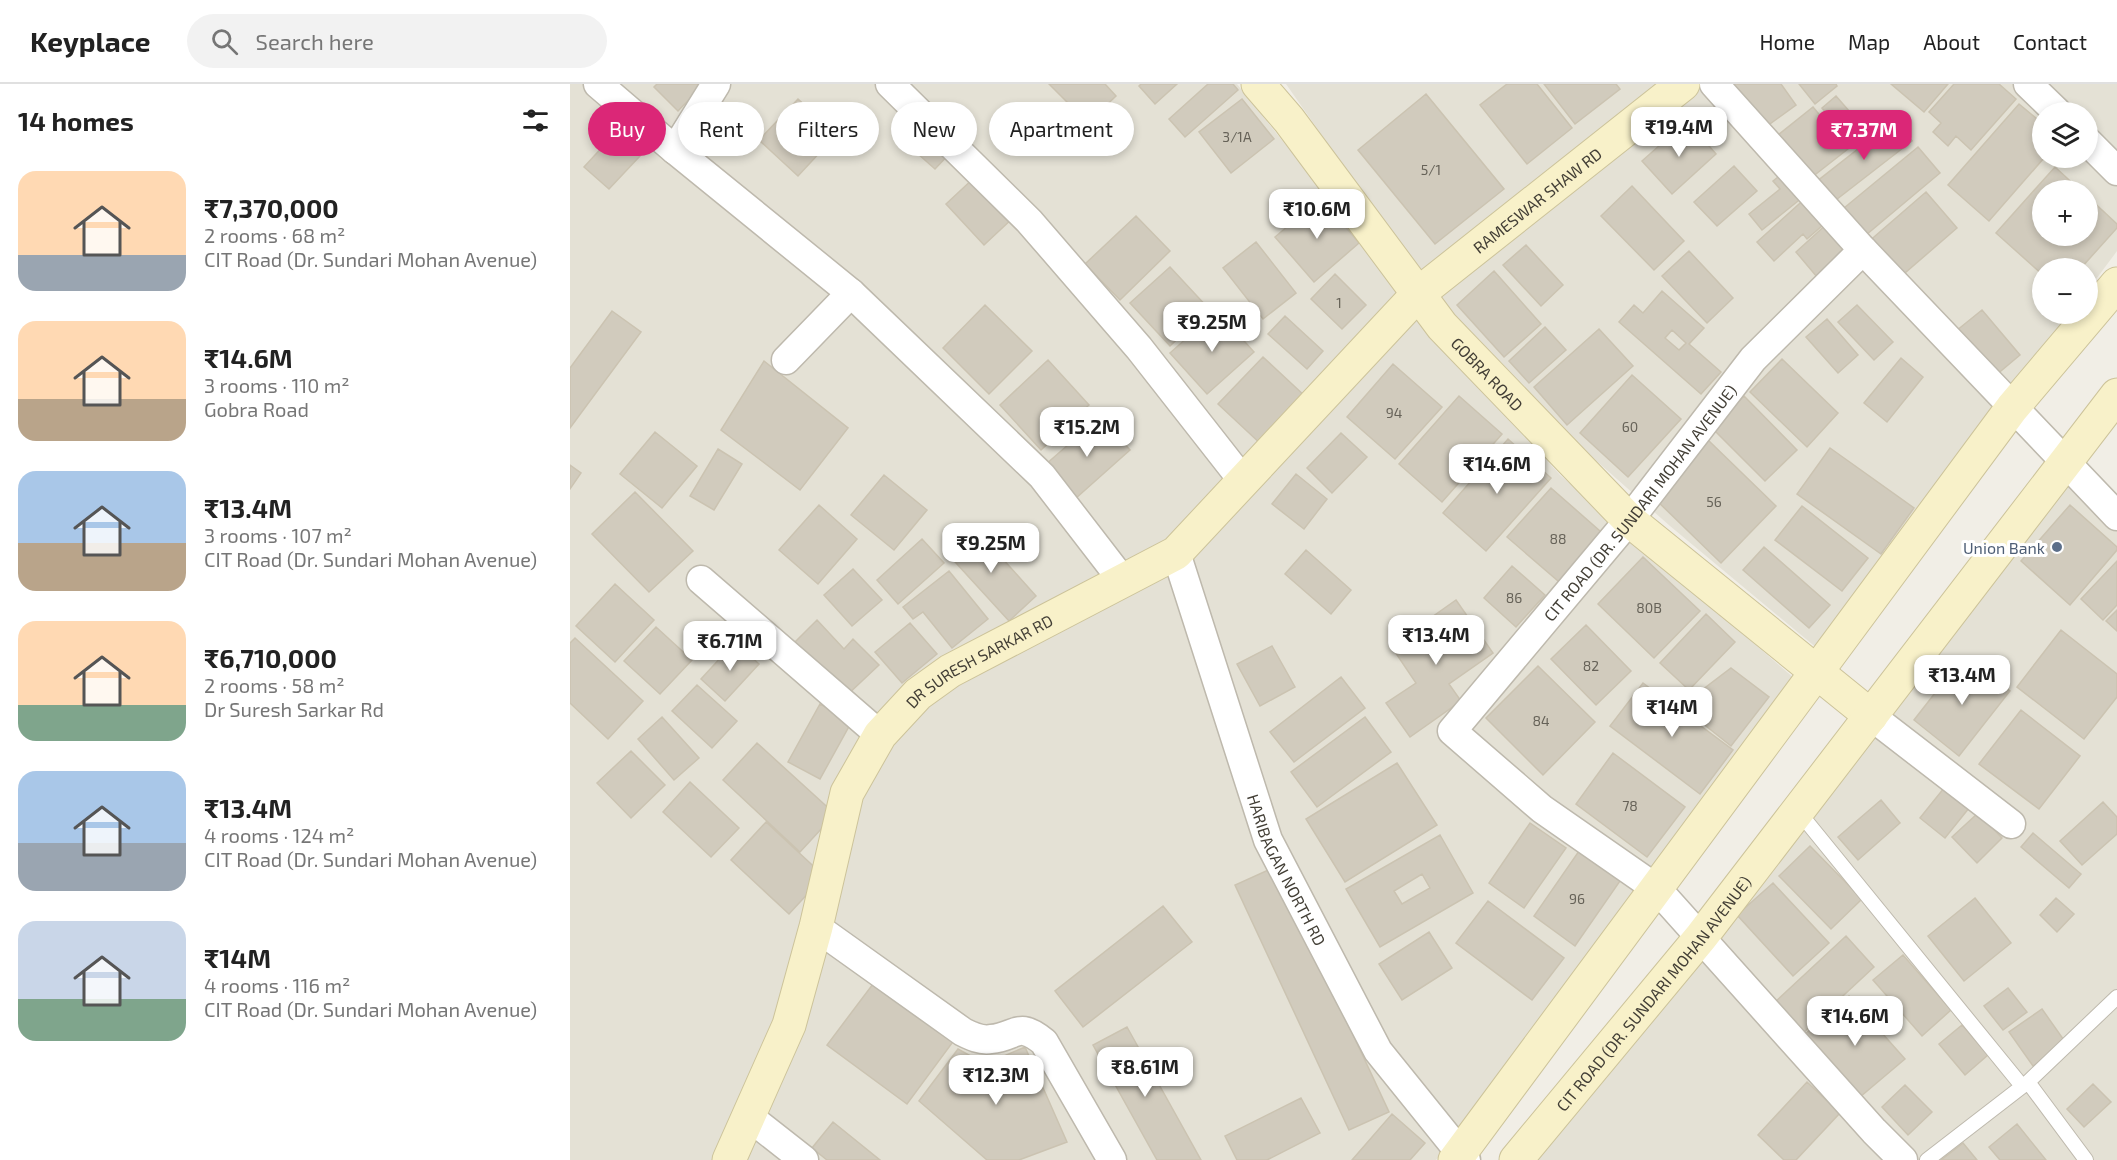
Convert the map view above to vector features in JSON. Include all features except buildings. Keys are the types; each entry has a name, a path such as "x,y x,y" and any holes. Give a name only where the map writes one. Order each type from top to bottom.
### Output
{"street":[{"path":"598,84 675,150 851,293 1042,476 1123,581"},
{"path":"675,150 716,84"},
{"path":"890,84 1029,221 1139,348 1244,482"},
{"name":"GOBRA ROAD","path":"1258,84 1289,120 1442,326 1629,520 1871,716"},
{"name":"RAMESWAR SHAW RD","path":"1418,294 1683,84"},
{"path":"1714,84 1863,250 2117,516"},
{"path":"2028,84 2047,102"},
{"path":"2098,152 2117,171"},
{"name":"CIT ROAD (DR. SUNDARI MOHAN AVENUE)","path":"1657,889 1542,809 1452,731 1629,520 1753,359 1863,250"},
{"path":"1460,1158 1816,671 2012,408 2117,284"},
{"path":"786,360 851,293"},
{"name":"DR SURESH SARKAR RD","path":"729,1160 789,1025 816,927 848,793 880,735 918,694 950,670 1176,553 1418,294"},
{"name":"CIT ROAD (DR. SUNDARI MOHAN AVENUE)","path":"1516,1160 1701,937 2117,395"},
{"name":"HARIBAGAN NORTH RD","path":"1176,553 1268,840 1378,1051 1460,1158"},
{"path":"701,580 880,735"},
{"path":"1871,716 2011,824"},
{"path":"1657,889 1874,1131 1903,1160"},
{"path":"816,927 969,1035 990,1040 1019,1030 1033,1033 1044,1042 1112,1160"},
{"path":"748,1116 804,1160"}],"lane":[{"path":"1798,811 2086,1160"},
{"path":"1927,1160 2025,1084 2117,997"}],"shaded area":[{"path":"570,84 1237,84 1438,339 1560,475 1810,692 1436,1160 570,1160"},
{"path":"1286,84 2117,84 2117,251 2098,277 2098,258 2032,258 2032,324 2064,324 1824,654 1670,526 1496,372 1410,261"},
{"path":"2065,463 2117,516 2117,1160 1516,1160"}],"place":[{"name":"Union Bank","path":"2057,547"}]}
